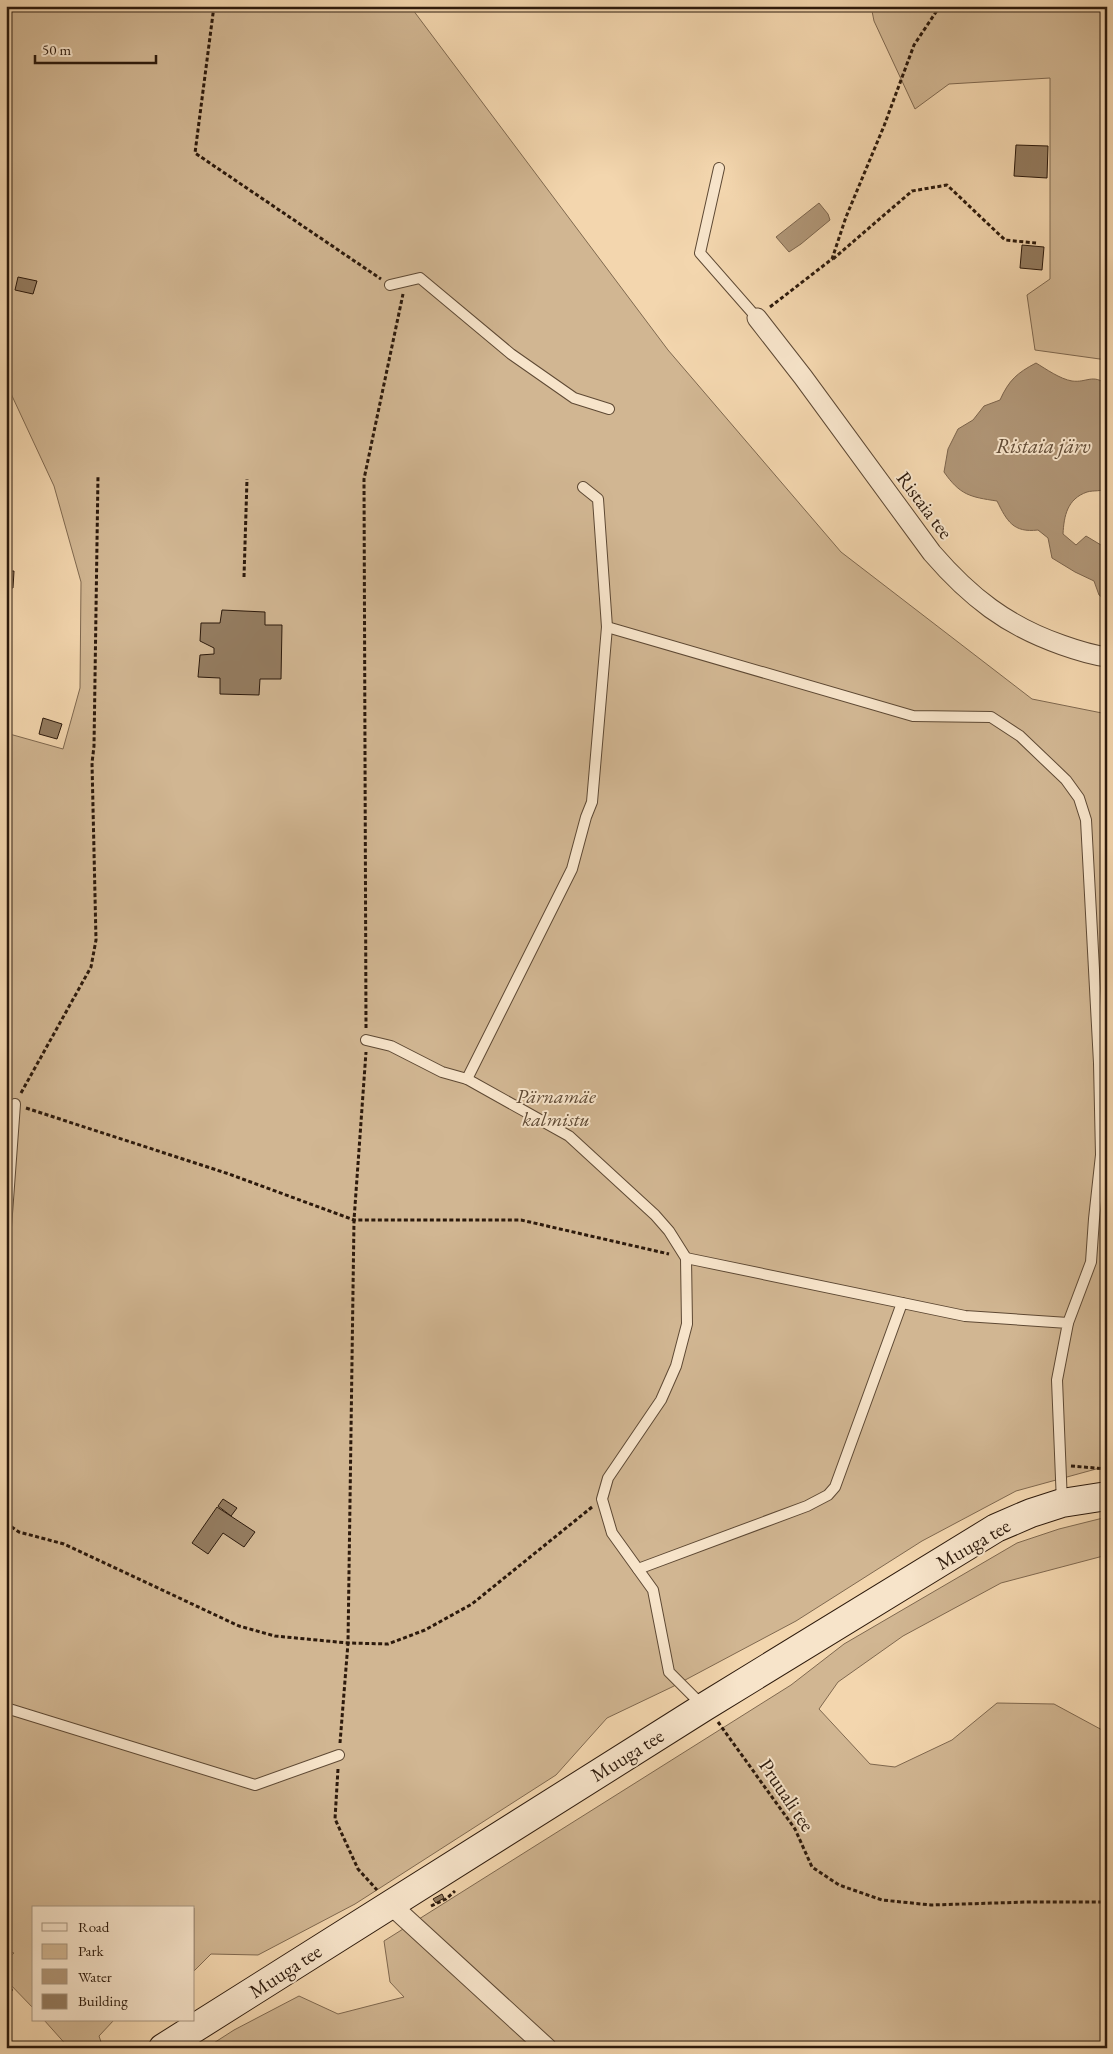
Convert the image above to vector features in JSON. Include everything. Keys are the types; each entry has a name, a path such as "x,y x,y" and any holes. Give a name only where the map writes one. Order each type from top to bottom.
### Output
{"main road":[{"name":"Muuga tee","path":"163,2048 390,1905 709,1712 996,1528 1031,1513 1062,1503 1107,1496"}],"street":[{"name":"Ristaia tee","path":"757,318 932,553 949,573 979,601 1026,631 1072,649 1107,657"},
{"path":"390,1905 547,2048"}],"lane":[{"path":"719,168 700,253 757,318"},
{"path":"390,285 420,278 519,360 574,398 609,409"},
{"path":"467,1079 572,869 592,802 606,627 598,499 583,488"},
{"path":"606,627 913,716 992,717 1020,736 1066,780 1079,798 1086,820 1102,1155 1091,1262 1068,1323 1057,1380 1062,1503"},
{"path":"366,1040 391,1046 442,1072 467,1079 569,1136 655,1215 669,1231 686,1258 687,1324 676,1366 660,1400 608,1478 602,1499 612,1533 653,1590 669,1672 709,1712"},
{"path":"6,1227 15,1104"},
{"path":"686,1258 965,1316 1068,1323"},
{"path":"638,1569 806,1506 828,1495 835,1487 902,1303"},
{"path":"6,1708 255,1785 339,1755"}],"path":[{"path":"214,6 196,153 404,294 364,479 364,995 366,1040 354,1220 348,1643 335,1819 358,1869 390,1905"},
{"path":"832,259 846,217 884,126 914,45 940,6"},
{"path":"757,318 832,259 912,191 946,185 1005,240 1036,243"},
{"path":"98,475 94,746 92,763 96,940 91,967 15,1104 230,1174 354,1220 521,1220 686,1258"},
{"path":"244,578 247,479"},
{"path":"1060,1466 1107,1469"},
{"path":"6,1522 19,1532 64,1544 239,1626 275,1636 348,1643 388,1644 425,1630 472,1604 602,1499"},
{"name":"Pruuali tee","path":"709,1712 795,1829 812,1867 839,1886 882,1900 930,1905 1107,1902"}],"green space":[{"name":"Pärnamäe kalmistu","path":"6,6 410,6 668,350 841,552 1032,699 1107,714 1107,1466 1016,1491 922,1541 796,1621 672,1687 607,1718 556,1775 355,1904 258,1955 211,1954 195,1970 195,1906 32,1906 32,2007 6,1980 6,1960 14,1953 6,1951 6,733 63,749 80,688 81,582 54,486 6,383"},
{"path":"871,6 1107,6 1107,360 1035,350 1027,295 1050,279 1050,78 949,84 915,109 874,21"},
{"path":"1107,1517 1107,1555 1001,1583 903,1636 838,1682 819,1709 870,1764 895,1767 952,1740 997,1703 1054,1704 1107,1734 1107,2048 206,2048 234,2030 299,1996 338,2014 404,1997 390,1982 384,1941 791,1685 844,1644 1017,1543 1059,1529"},
{"path":"46,2022 112,2022 99,2036 103,2048 69,2048"}],"water":[{"path":"819,203 828,214 830,220 789,252 776,237"},
{"name":"Ristaia järv","path":"1036,363 1067,380 1094,379 1102,381 1107,385 1107,488 1087,492 1075,499 1068,509 1064,521 1063,534 1076,545 1086,536 1106,548 1107,601 1099,595 1094,581 1052,558 1048,538 1038,530 1022,530 1012,524 997,501 966,494 955,486 944,472 948,449 958,429 973,420 984,406 1000,400 1014,378"}],"building":[{"path":"1016,145 1048,146 1047,178 1014,176"},
{"path":"1022,245 1044,247 1042,270 1020,268"},
{"path":"18,277 37,281 33,294 15,290"},
{"path":"6,571 14,571 13,588 6,588"},
{"path":"222,610 265,612 265,625 282,625 281,679 260,679 259,695 220,694 220,678 198,677 200,655 214,654 214,648 200,641 201,623 220,623"},
{"path":"43,718 62,724 57,739 39,734"},
{"path":"223,1499 237,1508 231,1516 218,1506"},
{"path":"217,1507 255,1532 244,1547 223,1533 208,1554 192,1543"},
{"path":"442,1894 444,1898 436,1903 433,1899"},
{"path":"6,1983 13,1990 6,1996"},
{"path":"6,2036 17,2048 6,2048"}]}
